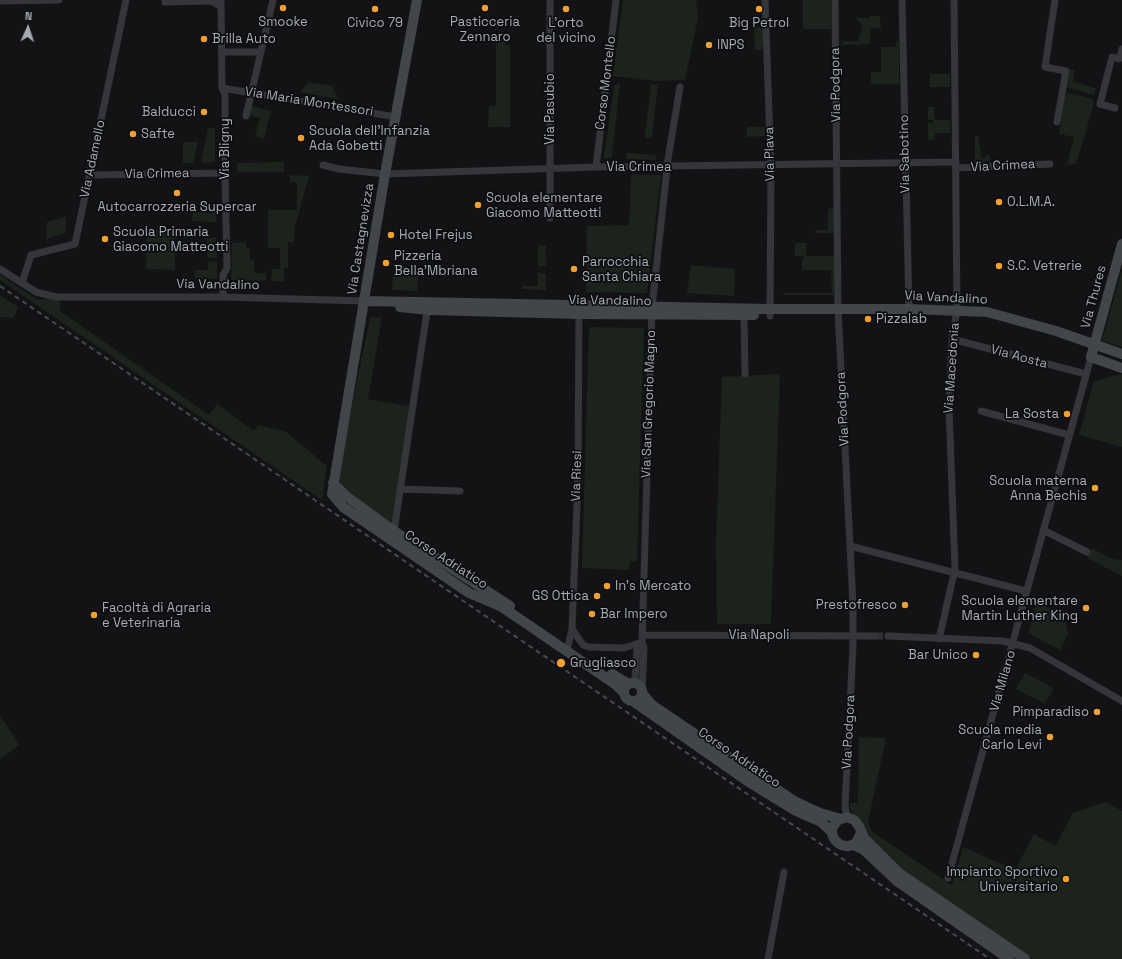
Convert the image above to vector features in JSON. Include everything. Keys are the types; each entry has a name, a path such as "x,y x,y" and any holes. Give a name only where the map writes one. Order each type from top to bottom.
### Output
{"street":[{"path":"0,0 59,0"},
{"name":"Via Adamello","path":"22,284 31,255 75,244 126,0"},
{"path":"246,116 249,92 274,0"},
{"name":"Via Castagnevizza","path":"333,483 365,301 385,174 417,0"},
{"name":"Via Pasubio","path":"550,0 550,218"},
{"name":"Corso Montello","path":"596,167 616,0"},
{"name":"Via Plava","path":"765,0 770,165 770,312"},
{"name":"Via Podgora","path":"835,0 838,310 854,635 844,818"},
{"name":"Via Sabotino","path":"902,0 909,309"},
{"name":"Via Macedonia","path":"939,639 955,573 948,407 952,339 957,310 954,0"},
{"path":"1055,0 1045,67 1066,71 1057,122"},
{"path":"165,1 212,1 221,4"},
{"name":"Via Bligny","path":"221,4 222,88 225,95 227,268 223,275 223,297"},
{"path":"1115,108 1100,104 1112,58 1119,59 1122,49"},
{"path":"222,52 260,52"},
{"path":"668,166 680,87"},
{"name":"Via Maria Montessori","path":"222,88 396,117"},
{"name":"Via Crimea","path":"323,165 339,169 385,174 596,167 905,163 956,165 1050,164"},
{"name":"Via San Gregorio Magno","path":"642,692 644,648 642,639 652,311 668,166"},
{"name":"Via Crimea","path":"90,175 225,173"},
{"name":"Via Thures","path":"1091,357 1122,244"},
{"name":"Via Vandalino","path":"0,269 36,292 56,297 223,297 379,301 428,306 652,311 744,315 770,312"},
{"name":"Corso Adriatico","path":"394,530 428,306"},
{"name":"Via Riesi","path":"568,646 572,629 578,479 579,309"},
{"name":"Via Vandalino","path":"652,311 770,312 831,316 838,310 909,309 987,312 1056,331 1122,354"},
{"path":"744,315 745,374"},
{"name":"Via Aosta","path":"952,339 1086,374"},
{"path":"1091,357 1122,368"},
{"name":"Via Milano","path":"948,878 1014,644 1026,591 1091,357"},
{"path":"981,411 1069,435"},
{"name":"Corso Adriatico","path":"333,483 346,496 394,530 486,592 501,599 628,686"},
{"name":"Corso Adriatico","path":"333,483 332,494 343,507 469,593 502,607 615,684 628,686 638,685 652,705 777,791 807,807 856,821 861,833 880,855 899,873 1025,959"},
{"path":"400,489 460,491"},
{"path":"1043,530 1087,552"},
{"path":"850,546 1026,591"},
{"name":"Via Napoli","path":"572,629 583,645 589,647 624,648 642,639 854,635 876,636"},
{"path":"888,636 1003,642 1030,648 1122,701"},
{"name":"Via San Gregorio Magno","path":"628,686 635,678 637,648 642,639"},
{"name":"Corso Adriatico","path":"628,686 626,699 634,702 747,781 796,811 821,822 832,832 834,839 840,844 846,846 852,845 864,850 898,882 1009,959"},
{"path":"634,702 638,700 642,692"},
{"path":"832,832 834,824 844,818"},
{"path":"852,845 858,840 861,833"},
{"path":"768,959 784,872"}],"shaded area":[{"path":"623,0 696,0 698,18 685,80 656,81 613,76"},
{"path":"803,0 831,0 831,29 803,29"},
{"path":"870,16 880,16 881,28 870,29 870,44 842,45 842,41 859,41 859,34 862,32 861,24 856,18 870,18"},
{"path":"754,27 764,27 764,46 762,46 762,49 764,50 755,50"},
{"path":"496,40 506,40 506,45 510,45 510,127 488,127 489,106 496,106"},
{"path":"896,41 899,41 899,84 871,84 871,72 881,72 881,47 896,47"},
{"path":"1070,69 1075,70 1073,82 1096,88 1094,95 1069,88 1067,86"},
{"path":"930,74 950,74 950,87 930,87"},
{"path":"309,82 332,86 338,99 300,92"},
{"path":"620,83 612,157 606,159 604,157 614,86"},
{"path":"658,84 652,137 649,139 645,138 645,135 651,85"},
{"path":"1068,93 1093,99 1093,107 1076,164 1067,165 1074,137 1059,134 1065,95"},
{"path":"251,106 271,111 264,139 255,136 260,118 248,115"},
{"path":"928,107 934,107 934,117 936,120 950,120 950,133 935,133 935,140 928,140 928,123 933,123 933,120 928,120"},
{"path":"747,127 765,127 765,136 747,137"},
{"path":"208,128 215,128 215,162 201,163"},
{"path":"975,136 978,136 982,158 990,155 990,161 975,162"},
{"path":"183,142 198,142 193,163 183,163"},
{"path":"627,153 657,156 656,160 626,159"},
{"path":"284,162 284,172 237,172 237,163"},
{"path":"290,175 309,176 295,227 294,242 288,242 288,268 284,268 284,281 271,281 272,269 280,269 280,248 268,248 268,210 297,210 297,182 290,182"},
{"path":"631,175 661,175 647,293 586,292 587,226 629,225"},
{"path":"834,208 834,233 815,233 815,230 828,230 828,209"},
{"path":"193,212 216,213 216,222 192,221"},
{"path":"66,217 66,233 46,239 47,222"},
{"path":"154,230 175,231 175,270 146,269 147,232"},
{"path":"207,238 216,238 217,258 207,258"},
{"path":"246,242 246,249 250,249 250,259 254,260 254,273 266,273 266,281 231,280 232,243"},
{"path":"795,243 806,243 806,256 834,256 834,295 783,295 784,293 832,293 831,270 802,270 804,256 795,256"},
{"path":"538,245 546,246 545,254 547,263 545,266 538,266"},
{"path":"208,261 217,262 217,279 195,279 195,270 208,270"},
{"path":"691,265 735,269 734,296 687,293"},
{"path":"1122,269 1122,347 1102,341"},
{"path":"393,271 418,273 417,291 392,290"},
{"path":"538,272 546,274 546,290 522,289 522,286 538,286"},
{"path":"0,275 36,299 60,299 60,311 209,415 217,404 252,430 255,430 258,425 285,431 327,466 322,500 0,280"},
{"path":"0,295 18,307 14,318 0,317"},
{"path":"370,317 382,318 368,399 410,406 392,524 363,506 348,494 343,489 339,478 339,470"},
{"path":"589,327 644,328 637,561 630,561 629,570 582,568"},
{"path":"780,374 771,624 717,624 716,544 722,377"},
{"path":"1122,374 1122,447 1079,435 1094,381"},
{"path":"1092,548 1110,558 1122,560 1122,576 1087,558"},
{"path":"1037,602 1064,615 1068,634 1060,650 1028,633"},
{"path":"1025,673 1054,688 1045,704 1016,689"},
{"path":"0,715 20,745 0,759"},
{"name":"Impianto Sportivo Universitario","path":"859,737 886,738 868,822 871,831 952,885 963,847 1015,870 1034,834 1055,846 1073,813 1106,802 1122,811 1122,959 1033,959 884,857 850,809 850,803 858,803"}],"tunnel":[{"path":"876,636 888,636"}],"railway":[{"path":"0,286 990,959"}],"place":[{"name":"Smooke","path":"283,8"},
{"name":"Pasticceria Zennaro","path":"485,8"},
{"name":"Civico 79","path":"375,9"},
{"name":"L'orto del vicino","path":"566,9"},
{"name":"Big Petrol","path":"759,9"},
{"name":"Brilla Auto","path":"204,39"},
{"name":"INPS","path":"709,45"},
{"name":"Balducci","path":"204,112"},
{"name":"Safte","path":"133,134"},
{"name":"Scuola dell'Infanzia Ada Gobetti","path":"301,138"},
{"name":"Autocarrozzeria Supercar","path":"177,193"},
{"name":"O.L.M.A.","path":"999,202"},
{"name":"Scuola elementare Giacomo Matteotti","path":"478,205"},
{"name":"Hotel Frejus","path":"391,235"},
{"name":"Scuola Primaria Giacomo Matteotti","path":"105,239"},
{"name":"Pizzeria Bella'Mbriana","path":"386,263"},
{"name":"S.C. Vetrerie","path":"999,266"},
{"name":"Parrocchia Santa Chiara","path":"574,269"},
{"name":"Pizzalab","path":"868,319"},
{"name":"La Sosta","path":"1067,414"},
{"name":"Scuola materna Anna Bechis","path":"1095,488"},
{"name":"In's Mercato","path":"607,586"},
{"name":"GS Ottica","path":"597,596"},
{"name":"Prestofresco","path":"905,605"},
{"name":"Scuola elementare Martin Luther King","path":"1086,608"},
{"name":"Bar Impero","path":"592,614"},
{"name":"Facoltà di Agraria e Veterinaria","path":"94,615"},
{"name":"Bar Unico","path":"976,655"},
{"name":"Grugliasco","path":"561,663"},
{"name":"Pimparadiso","path":"1097,712"},
{"name":"Scuola media Carlo Levi","path":"1050,737"},
{"name":"Impianto Sportivo Universitario","path":"1066,879"}]}
